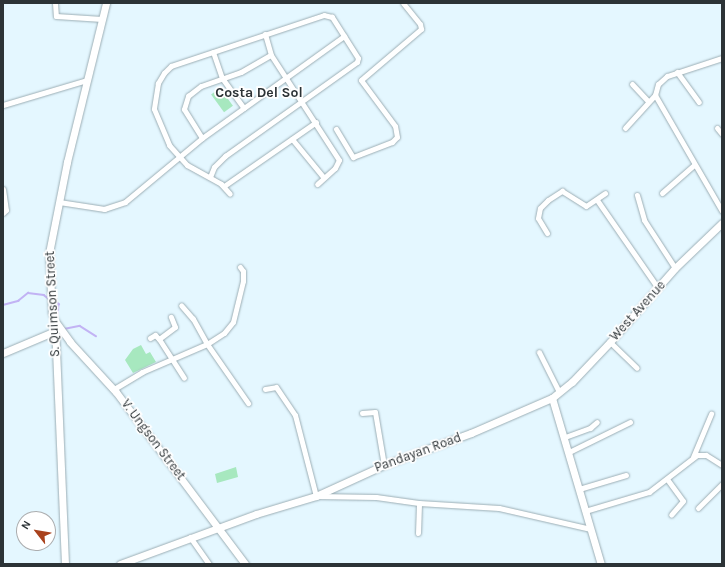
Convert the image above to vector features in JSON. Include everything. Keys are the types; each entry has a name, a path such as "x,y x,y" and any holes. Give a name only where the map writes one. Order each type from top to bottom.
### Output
{"street":[{"path":"55,3 56,16 102,19"},
{"name":"S. Quimson Street","path":"65,564 55,321 52,313 49,253 59,202 106,3"},
{"path":"336,129 353,157 392,142 397,137 395,126 361,80 421,29 420,24 403,3"},
{"path":"210,177 214,167 226,156 357,62 358,58 332,17 327,14 171,66 164,73 158,83 154,103 156,115 169,145 178,158 192,169 210,177 224,186 230,194"},
{"path":"265,34 271,55 316,122 339,163 317,184"},
{"path":"59,202 104,209 114,207 125,202 202,138 344,36"},
{"path":"213,52 222,78 244,108"},
{"path":"202,138 184,109 185,100 193,91 222,78 241,72 271,55"},
{"path":"625,128 655,95 662,79 677,72 722,58"},
{"path":"677,72 699,102"},
{"path":"3,99 4,105 87,80"},
{"path":"632,84 648,101"},
{"path":"655,95 694,165 722,211"},
{"path":"224,186 316,122"},
{"path":"717,128 722,134"},
{"path":"292,139 324,178"},
{"path":"662,193 694,165"},
{"path":"3,189 6,210 3,213"},
{"path":"547,233 538,218 540,208 548,200 562,191 585,206 597,200 605,193"},
{"path":"637,195 644,220 675,268"},
{"path":"597,200 658,288"},
{"name":"West Avenue","path":"552,398 610,342 675,268 722,223"},
{"path":"114,389 142,372 189,353 224,333 234,322 243,282 243,271 240,267"},
{"path":"181,305 194,319 207,344 248,403"},
{"path":"159,339 175,327 171,317"},
{"name":"V. Ungson Street","path":"55,321 70,342 114,389 180,474 217,528 245,564"},
{"path":"3,353 55,331"},
{"path":"150,338 155,335 159,339 184,378"},
{"path":"610,342 637,368"},
{"path":"539,352 559,392"},
{"path":"265,389 276,387 293,413 316,496 376,497 419,503 499,508 591,529"},
{"path":"552,398 565,437 568,452 601,564"},
{"name":"Pandayan Road","path":"120,564 190,537 316,496 384,465 471,433 552,398"},
{"path":"362,413 375,412 384,465"},
{"path":"585,511 637,497 667,480 693,456 711,414"},
{"path":"565,437 590,428 597,422"},
{"path":"568,452 630,422"},
{"path":"693,456 703,454 722,465"},
{"path":"579,489 626,475"},
{"path":"667,480 683,499 681,505 671,515"},
{"path":"698,508 722,484"},
{"path":"418,533 419,503"},
{"path":"190,537 208,564"}],"green space":[{"path":"220,88 233,106 224,112 211,94"},
{"path":"141,345 146,354 150,352 156,362 133,373 125,360 133,349"},
{"path":"236,467 238,477 217,483 215,474"}],"waterway":[{"path":"3,305 18,301 28,293 44,295 49,299"},
{"path":"55,300 59,304 58,320"},
{"path":"64,329 80,326 96,336"}],"district":[{"name":"Costa Del Sol","path":"259,93"}]}
